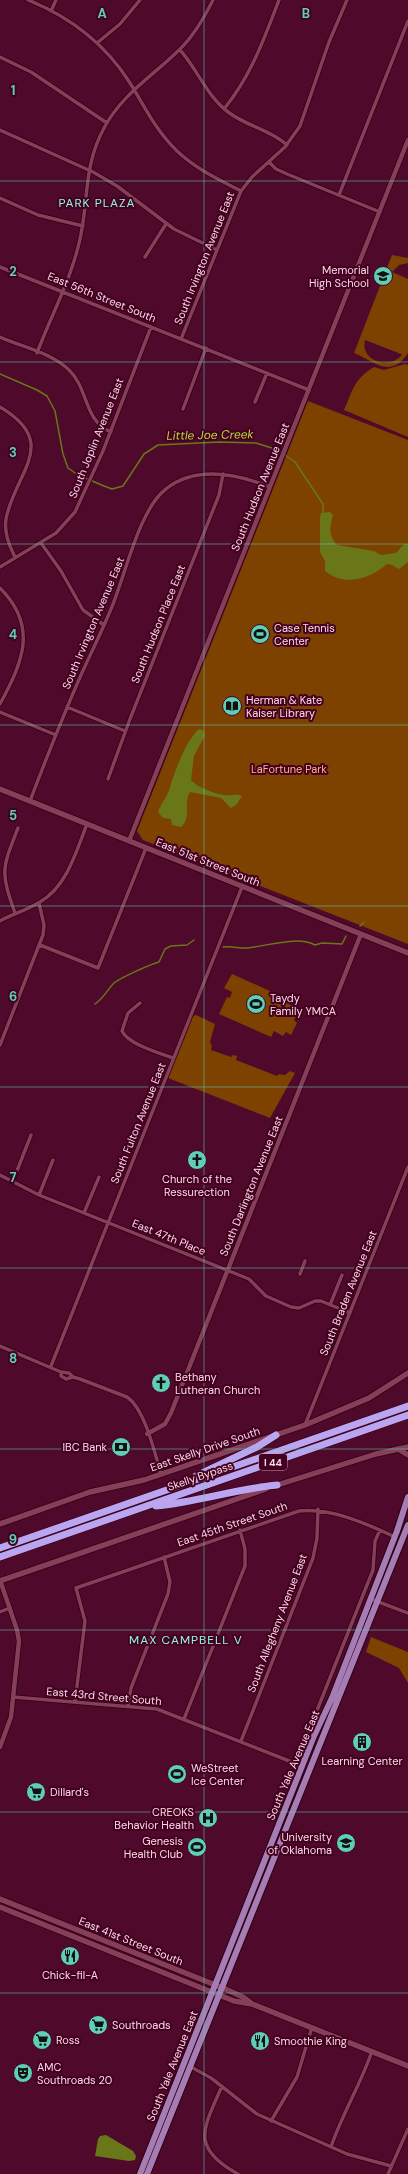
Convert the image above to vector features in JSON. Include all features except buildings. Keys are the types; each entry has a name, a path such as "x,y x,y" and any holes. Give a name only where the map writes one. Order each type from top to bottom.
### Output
{"highway":[{"name":"Skelly Bypass","path":"0,1548 407,1407"},
{"name":"Skelly Bypass","path":"0,1557 406,1416"},
{"path":"172,1488 276,1435"},
{"path":"142,1508 190,1502 252,1487 277,1485"}],"main road":[{"name":"East 51st Street South","path":"0,789 408,953"},
{"name":"East Skelly Drive South","path":"0,1524 90,1492 161,1474 305,1425 369,1398 408,1373"},
{"path":"0,1581 277,1485 370,1455 408,1447"},
{"path":"398,1449 408,1455"},
{"name":"South Yale Avenue East","path":"140,2174 302,1766 351,1650 395,1537 408,1497"},
{"name":"South Yale Avenue East","path":"147,2174 220,1996 309,1769 378,1602 405,1542 408,1525"},
{"path":"395,1537 405,1542"},
{"path":"351,1650 358,1653"},
{"path":"302,1766 309,1769"},
{"path":"255,1885 258,1897"},
{"name":"East 41st Street South","path":"0,1899 216,1985 243,1997 252,2004 408,2066"},
{"path":"11,1912 14,1905"},
{"name":"East 41st Street South","path":"0,1907 240,2004 252,2004"},
{"path":"100,1939 100,1948"},
{"path":"100,1948 106,1942"}],"street":[{"path":"28,0 51,11 74,25 97,43 114,62 134,90 159,131 176,151 204,172 241,191"},
{"path":"51,11 56,0"},
{"path":"97,43 120,24 140,0"},
{"path":"37,353 77,252 83,226 89,169 96,146 107,123 121,102 180,50 198,27 213,0"},
{"path":"224,109 252,68 279,0"},
{"name":"South Irvington Avenue East","path":"181,339 241,191 252,177 287,145 302,119 325,52 347,0"},
{"path":"339,195 408,21"},
{"path":"180,50 209,94 224,109 241,121 274,136 287,145"},
{"path":"0,57 31,72 107,123"},
{"path":"0,130 89,169 117,186 166,224 187,237 217,250"},
{"name":"South Hudson Avenue East","path":"129,841 408,140"},
{"path":"269,162 283,172 380,212"},
{"path":"0,198 38,215 83,226"},
{"path":"145,258 166,224"},
{"name":"East 56th Street South","path":"0,267 309,390"},
{"name":"South Joplin Avenue East","path":"0,567 56,533 69,520 88,485 111,432 150,327"},
{"path":"0,337 60,363 70,371 79,384 93,419 103,428 111,432"},
{"path":"183,409 206,348"},
{"path":"255,402 267,373"},
{"path":"0,407 22,422 29,436 31,446 30,457 6,518 7,539 15,558"},
{"name":"South Irvington Avenue East","path":"30,801 67,707 104,625 145,517 156,498 170,486 182,480 199,475 223,474 244,477 270,487"},
{"name":"South Hudson Place East","path":"108,779 125,731 219,495 223,474"},
{"path":"41,543 61,570 83,610 104,625"},
{"path":"0,588 17,612 22,628 23,642 18,668 0,704"},
{"path":"67,707 125,731"},
{"path":"0,712 56,735"},
{"path":"0,921 39,903 51,894 62,882 87,824"},
{"path":"15,913 5,886 3,872 18,828"},
{"path":"40,945 98,968 146,848"},
{"name":"South Fulton Avenue East","path":"51,1366 242,886"},
{"path":"0,1045 40,945 44,925 39,903"},
{"name":"South Darlington Avenue East","path":"147,1434 162,1427 168,1420 361,934"},
{"path":"140,1003 128,1013 122,1031 124,1036 134,1043 173,1058"},
{"path":"13,1181 31,1135"},
{"path":"39,1195 53,1160"},
{"name":"South Braden Avenue East","path":"305,1425 408,1167"},
{"name":"East 47th Place","path":"0,1174 39,1195 249,1279 266,1296 292,1307 299,1308 315,1301 350,1313"},
{"path":"84,1213 99,1177"},
{"path":"300,1274 305,1261"},
{"path":"330,1305 342,1275"},
{"path":"0,1346 51,1366 60,1372 69,1373 73,1377 130,1399 139,1409 161,1474"},
{"path":"60,1372 64,1379 73,1377"},
{"name":"East 45th Street South","path":"75,1702 84,1621 76,1588 240,1530 299,1511 318,1509 333,1512 395,1537"},
{"name":"South Allegheny Avenue East","path":"241,1741 313,1558 317,1538 318,1509"},
{"path":"184,1719 245,1566 245,1549 240,1530"},
{"name":"South Yale Avenue East","path":"294,1762 300,1753 374,1567 374,1541 380,1530"},
{"path":"128,1706 131,1688 168,1594 170,1582 164,1557"},
{"path":"0,1581 18,1630 19,1641 9,1722 0,1746"},
{"path":"371,1599 408,1613"},
{"path":"0,1612 10,1608"},
{"name":"East 43rd Street South","path":"13,1698 157,1709 302,1766"},
{"path":"271,2121 297,2077 312,2027"},
{"path":"331,2147 341,2120 360,2085 372,2051"},
{"path":"191,2067 222,2086 249,2109 271,2121 359,2158 391,2166"},
{"path":"222,2086 205,2126 204,2139 210,2153 221,2163 238,2174"},
{"path":"388,2174 408,2129"}],"green space":[{"path":"392,255 408,258 408,263 399,265 392,272 408,279 408,353 395,366 388,367 375,364 354,353","holes":["365,340 402,355 396,360 390,362 377,361 371,358 367,353"]},
{"path":"405,364 408,365 408,437 344,410 352,391 367,371 374,367 384,370"},
{"name":"LaFortune Park","path":"308,401 408,440 408,944 143,840 137,831"},
{"name":"Taydy Family YMCA","path":"232,974 270,991 269,994 300,1010 294,1020 297,1023 291,1035 286,1032 283,1036 274,1031 271,1037 219,1014 227,997 230,998 232,992 224,988"},
{"path":"196,1015 215,1024 210,1042 212,1046 211,1050 231,1057 233,1055 237,1056 236,1060 277,1076 279,1074 285,1075 290,1071 295,1073 270,1118 168,1078 193,1016"},
{"path":"371,1637 408,1652 408,1683 399,1668 366,1652"}],"shaded area":[{"path":"330,512 333,515 331,534 337,545 374,551 381,555 396,553 404,544 408,544 408,562 399,569 387,564 373,574 349,580 333,576 325,571 325,561 320,552 320,518 321,513"},
{"path":"199,729 203,730 205,735 194,756 191,780 206,790 224,795 242,796 237,804 231,808 221,798 190,792 187,801 187,815 184,823 181,827 172,825 171,819 163,818 158,812 168,793 185,748"},
{"path":"106,2135 133,2151 136,2156 135,2160 129,2161 95,2156 98,2139 100,2136"}],"waterway":[{"name":"Little Joe Creek","path":"0,374 47,396 55,411 63,454 68,468 78,475 112,489 123,486 144,454 158,445 219,442 256,443 278,450 295,462 323,504 323,514"},
{"name":"Little Joe Creek","path":"360,926 364,922"},
{"name":"Little Joe Creek","path":"223,947 245,948 290,941 308,942 315,945 322,943 342,944 346,936"},
{"name":"Little Joe Creek","path":"95,1004 117,981 149,965 159,962 165,949 171,946 187,945 194,940"}],"place":[{"name":"Memorial High School","path":"383,276"},
{"name":"Case Tennis Center","path":"260,634"},
{"name":"Herman & Kate Kaiser Library","path":"232,706"},
{"name":"Taydy Family YMCA","path":"256,1004"},
{"name":"Church of the Ressurection","path":"197,1160"},
{"name":"Bethany Lutheran Church","path":"161,1383"},
{"name":"IBC Bank","path":"121,1447"},
{"name":"Learning Center","path":"362,1742"},
{"name":"WeStreet Ice Center","path":"177,1774"},
{"name":"Dillard's","path":"36,1792"},
{"name":"CREOKS Behavior Health","path":"208,1818"},
{"name":"University of Oklahoma","path":"346,1843"},
{"name":"Genesis Health Club","path":"197,1847"},
{"name":"Chick-fil-A","path":"70,1956"},
{"name":"Southroads","path":"98,2025"},
{"name":"Ross","path":"42,2040"},
{"name":"Smoothie King","path":"260,2041"},
{"name":"AMC Southroads 20","path":"23,2073"}],"district":[{"name":"PARK PLAZA","path":"97,203"},
{"name":"MAX CAMPBELL V","path":"186,1640"}]}
